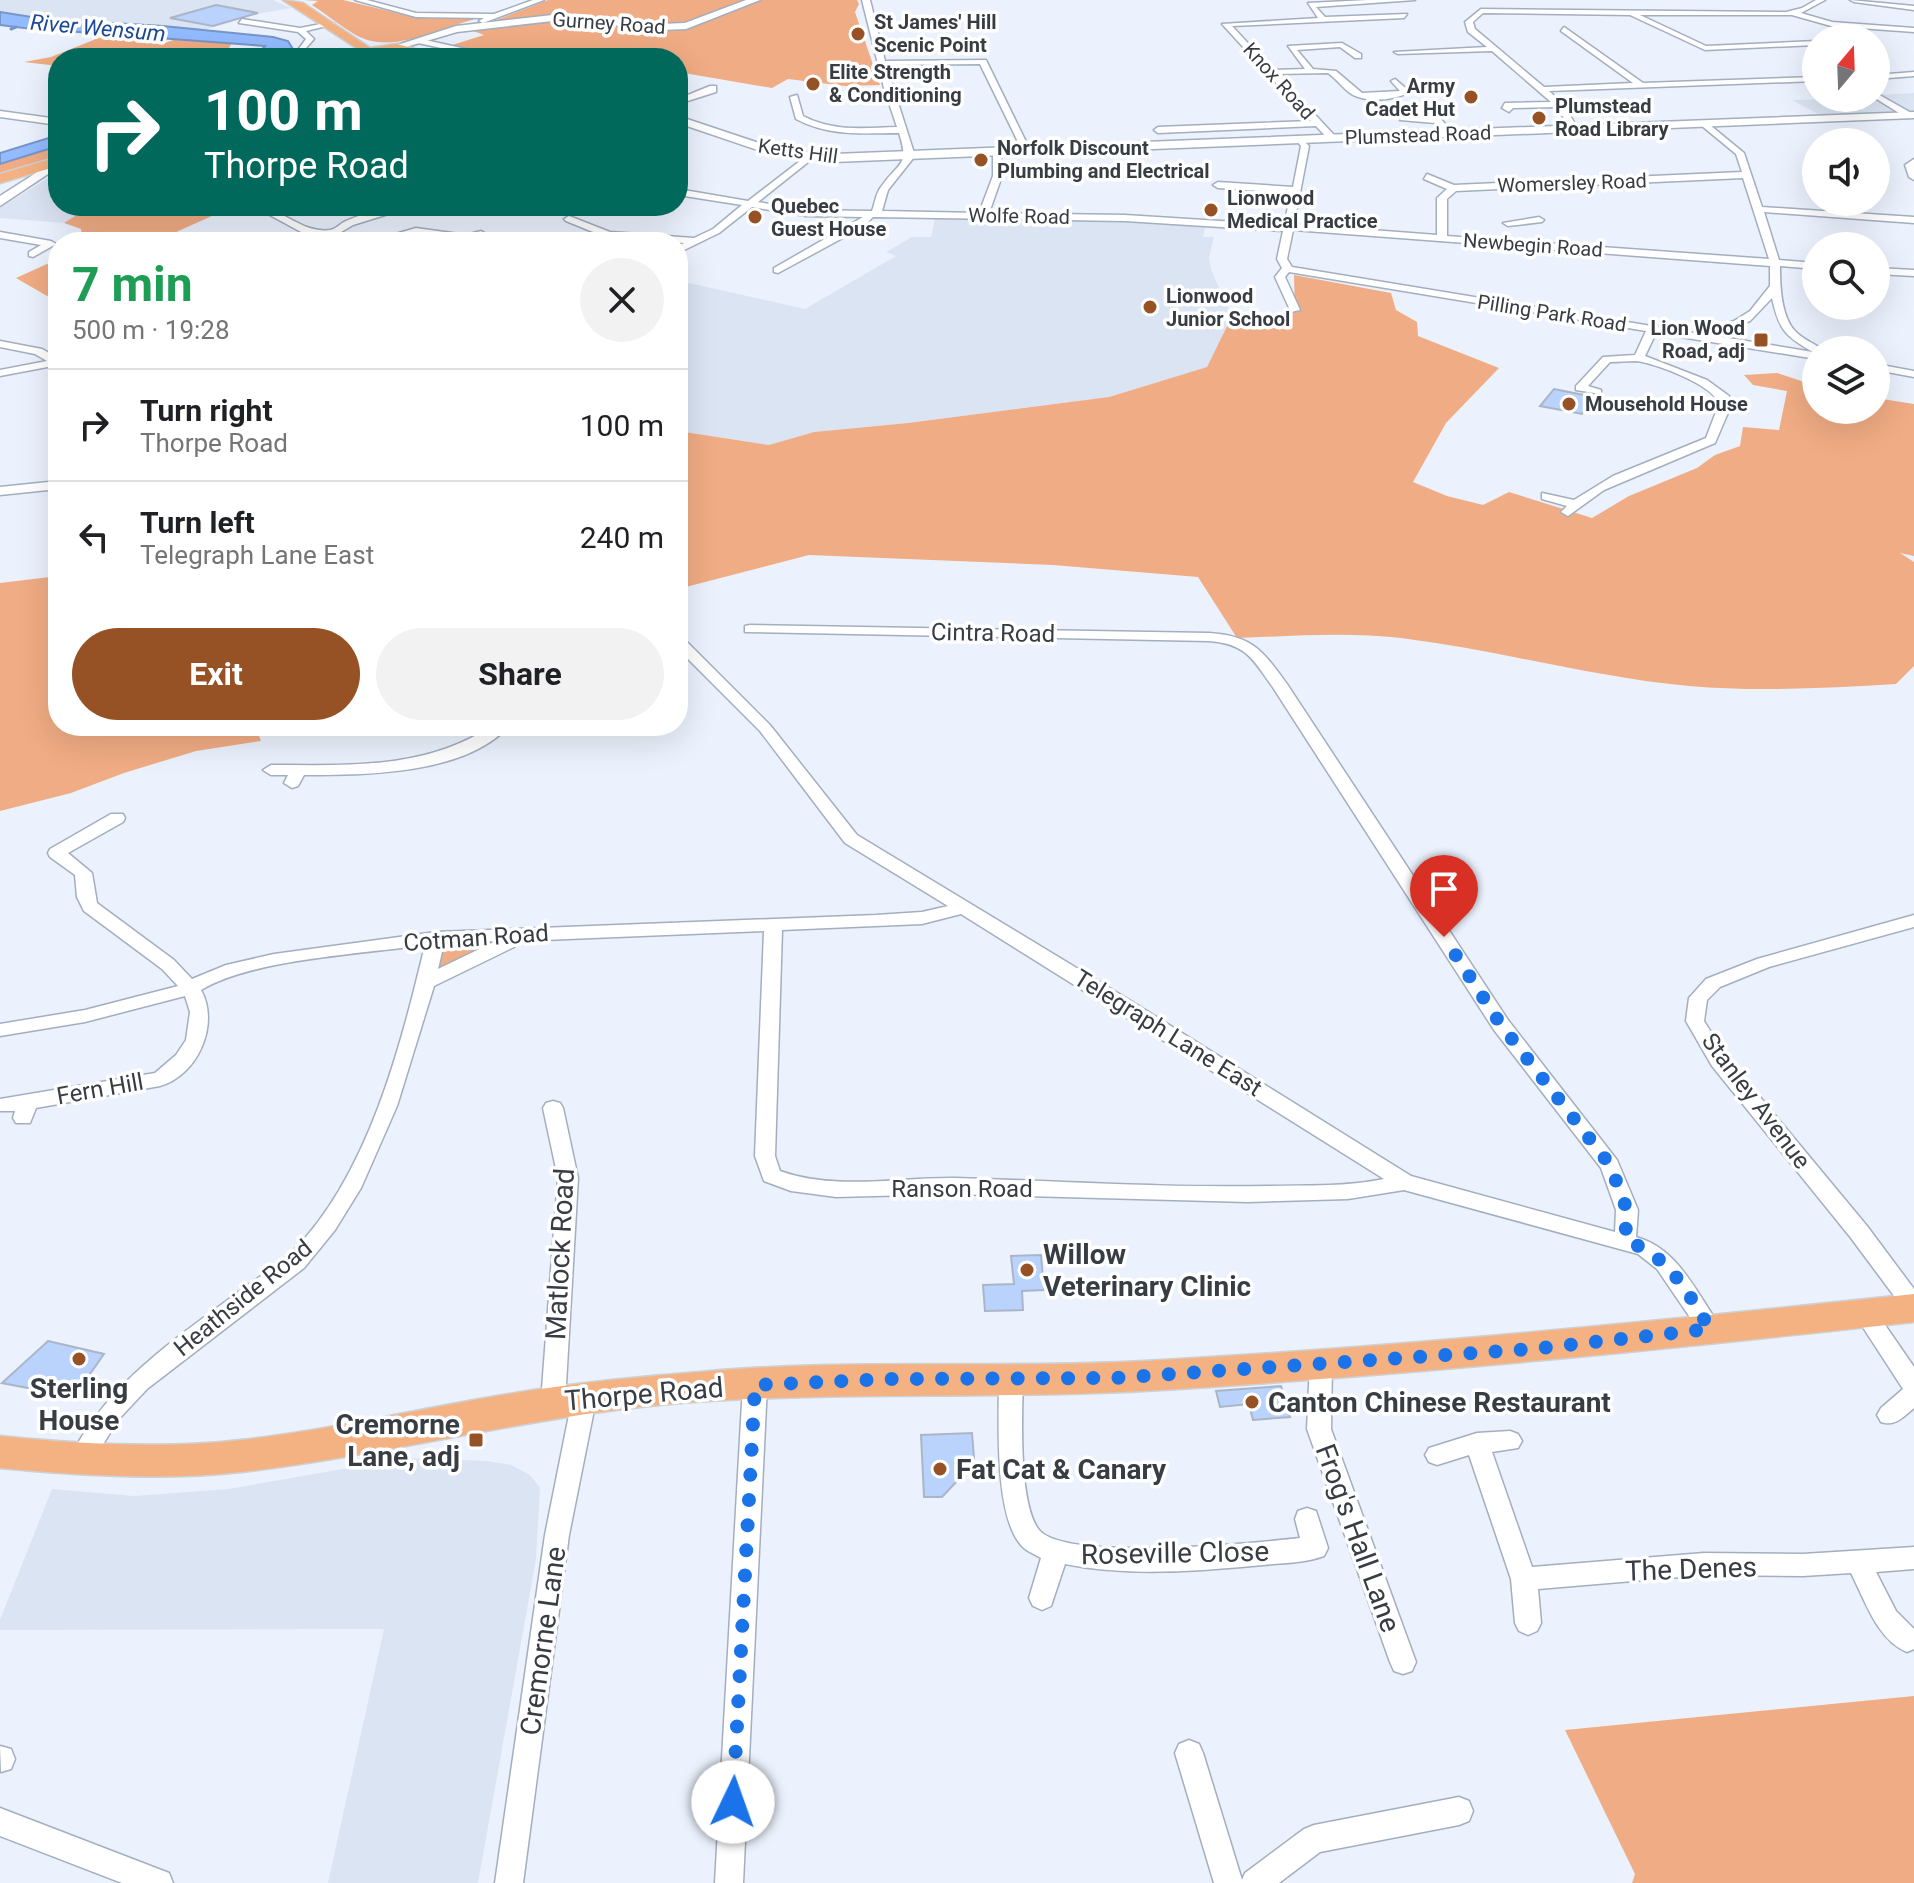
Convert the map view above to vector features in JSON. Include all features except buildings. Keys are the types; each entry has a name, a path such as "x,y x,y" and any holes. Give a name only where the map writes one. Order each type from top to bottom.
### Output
{"main road":[{"path":"289,0 365,48"},
{"name":"Gurney Road","path":"417,48 435,33 488,20 572,17 678,27 701,22 755,0"},
{"path":"344,35 393,48"},
{"name":"Plumstead Road","path":"914,156 1705,124 1911,112"},
{"name":"Ketts Hill","path":"688,123 763,149 809,157 914,156"},
{"path":"0,179 48,164"},
{"path":"0,202 48,170 39,167"},
{"name":"Thorpe Road","path":"0,1452 81,1460 236,1457 348,1441 567,1401 706,1386 1011,1378 1085,1380 1532,1349 1914,1307"}],"street":[{"path":"359,0 416,15 488,20 540,0"},
{"path":"1404,16 1329,21 1311,5 1411,0"},
{"path":"1794,13 1821,0"},
{"path":"1854,0 1914,8"},
{"path":"778,270 860,225 874,214 884,189 914,156 901,130 866,2 854,4"},
{"path":"1574,129 1558,104 1543,89 1471,30 1469,22 1479,8 1794,13 1831,24 1914,30"},
{"path":"1631,12 1705,48"},
{"path":"242,21 300,30 331,24"},
{"name":"Knox Road","path":"1329,21 1226,24 1332,138"},
{"path":"1564,29 1643,87"},
{"path":"300,30 310,39 303,48"},
{"path":"1693,49 1802,44"},
{"path":"1311,71 1291,48 1342,45 1358,54"},
{"path":"424,48 444,48"},
{"path":"1398,52 1494,49"},
{"path":"883,63 983,62 1026,150"},
{"path":"1890,70 1900,75"},
{"path":"1270,72 1336,74 1361,95 1406,92 1400,82"},
{"path":"1890,76 1914,74"},
{"path":"1543,89 1802,80"},
{"path":"688,99 713,88"},
{"path":"794,97 799,117 825,130 901,130"},
{"path":"1890,102 1911,112"},
{"path":"1504,105 1558,104"},
{"path":"0,114 48,121"},
{"path":"1408,117 1438,121 1449,134"},
{"path":"1166,128 1317,123"},
{"path":"1705,124 1738,149 1775,263 1775,286 1783,323 1793,336 1802,341"},
{"path":"1295,310 1280,277 1282,271 1288,269 1282,259 1305,146 1299,139"},
{"path":"983,216 986,200 1001,171 997,151"},
{"path":"688,246 749,204 809,157"},
{"path":"1914,162 1910,165 1914,177"},
{"name":"Womersley Road","path":"1453,188 1747,175"},
{"path":"1427,177 1453,188 1442,198 1442,238"},
{"path":"1218,185 1250,192 1295,190"},
{"name":"Wolfe Road","path":"688,194 806,213 1146,218 1290,228"},
{"path":"1756,209 1914,220"},
{"path":"274,216 306,231 322,232"},
{"path":"337,232 338,228 374,216"},
{"path":"569,219 601,232"},
{"path":"1508,223 1539,220"},
{"name":"Newbegin Road","path":"1290,228 1802,265"},
{"path":"0,235 48,243"},
{"path":"0,244 14,237"},
{"path":"688,241 696,242"},
{"path":"33,254 48,246"},
{"name":"Pilling Park Road","path":"1288,269 1320,277 1802,354"},
{"path":"1890,272 1914,273"},
{"path":"1692,336 1737,326 1751,318 1764,306 1775,286"},
{"path":"1639,358 1652,330"},
{"path":"0,344 38,351 48,357"},
{"path":"1547,496 1572,508 1621,479 1711,440 1725,404 1723,396 1686,374 1639,358 1607,359 1580,388 1597,392"},
{"path":"0,373 48,364"},
{"path":"1890,370 1914,374"},
{"path":"0,491 48,486"},
{"name":"Cintra Road","path":"750,629 1237,638 1249,644 1279,684 1501,1025 1610,1165 1627,1210 1625,1240"},
{"name":"Telegraph Lane East","path":"688,651 763,725 796,766 827,815 851,839 1119,1002 1404,1182 1625,1240 1645,1248 1665,1263 1710,1329"},
{"path":"271,770 295,776 408,764 469,747 486,736"},
{"path":"117,818 56,853 83,873 87,903 112,926 162,958 189,989"},
{"name":"Cotman Road","path":"0,1030 85,1016 189,989 209,977 274,960 436,938 773,927 922,918 962,908"},
{"name":"Stanley Avenue","path":"1914,921 1763,963 1713,983 1698,998 1695,1021 1724,1068 1859,1232 1914,1307"},
{"name":"Ranson Road","path":"773,927 765,1156 771,1176 791,1185 867,1189 947,1186 1249,1195 1380,1190 1404,1182"},
{"path":"426,982 508,943 515,934"},
{"name":"Heathside Road","path":"81,1460 109,1415 137,1387 163,1363 301,1257 330,1221 362,1164 397,1077 436,938"},
{"name":"Fern Hill","path":"4,1105 25,1110 160,1079 172,1072 195,1042 200,1023 200,1003 189,989"},
{"name":"Matlock Road","path":"553,1108 568,1178 567,1401"},
{"path":"1864,1312 1914,1386"},
{"name":"Frog's Hall Lane","path":"1321,1364 1319,1429 1403,1662"},
{"name":"Roseville Close","path":"1011,1378 1016,1507 1032,1539 1055,1554 1243,1557 1315,1548 1307,1519"},
{"path":"729,1883 755,1385"},
{"path":"1889,1415 1914,1394"},
{"name":"Cremorne Lane","path":"509,1883 557,1535 581,1415 567,1401"},
{"path":"1437,1455 1477,1443 1510,1441"},
{"path":"1477,1443 1524,1579 1528,1623"},
{"name":"Roseville Close","path":"1042,1598 1055,1554"},
{"name":"The Denes","path":"1524,1579 1704,1564 1914,1558"},
{"path":"1858,1561 1887,1619 1907,1640"},
{"path":"1189,1753 1228,1883"},
{"path":"1255,1883 1314,1839 1459,1811"},
{"path":"0,1822 159,1883"}],"shaded area":[{"path":"0,0 273,0 291,8 257,14 204,30 14,15 0,12"},
{"path":"304,0 343,0 418,18 475,19 398,42 383,42 354,34 312,5 318,1"},
{"path":"548,0 857,0 859,4 855,12 880,85 845,86 788,79 772,88 688,74 688,48 449,46 484,35 471,30"},
{"path":"101,37 165,43 176,39 233,41 229,48 74,48"},
{"path":"48,58 48,65 24,62"},
{"path":"1914,93 1914,112 1823,117 1814,112 1890,112 1890,94"},
{"path":"48,149 48,159 0,174 0,164"},
{"path":"48,178 48,216 75,216 64,223 0,218 0,208"},
{"path":"75,216 212,216 176,232 81,232 81,229 64,223"},
{"path":"935,218 1118,221 1205,227 1203,237 1214,237 1209,258 1212,272 1232,316 1207,367 1109,397 814,432 769,445 688,433 688,283 805,309 896,256 886,252 912,237 931,237"},
{"path":"48,264 48,295 47,296 16,278"},
{"path":"1294,275 1391,293 1396,310 1417,322 1418,336 1499,368 1446,423 1413,482 1447,496 1483,505 1509,492 1592,518 1629,496 1740,446 1743,427 1779,430 1787,391 1753,385 1744,375 1777,373 1802,381 1802,424 1890,424 1890,400 1914,404 1914,556 1900,553 1914,562 1914,666 1896,684 1792,689 1715,688 1653,682 1401,638 1340,635 1237,638 1198,577 1053,565 809,555 688,586 688,433 769,445 814,432 1109,397 1207,367 1232,316 1295,312"},
{"path":"48,577 48,736 259,736 261,741 196,751 71,793 0,811 0,583"},
{"path":"494,943 438,969 441,948 446,944"},
{"path":"405,1458 487,1461 511,1465 530,1475 540,1488 536,1559 478,1883 328,1883 384,1629 0,1630 0,1620 52,1489 134,1496 229,1489"},
{"path":"1914,1696 1914,1883 1632,1883 1635,1874 1565,1730"}],"water":[{"name":"River Wensum","path":"0,12 44,19 273,37 288,41 292,48 263,48 265,46 0,25"},
{"path":"48,138 48,149 0,164 0,153"}],"waterway":[{"path":"11,29 16,27"}],"place":[{"name":"St James' Hill Scenic Point","path":"858,34"},
{"name":"Elite Strength & Conditioning","path":"813,84"},
{"name":"Army Cadet Hut","path":"1471,97"},
{"name":"Plumstead Road Library","path":"1539,118"},
{"name":"Norfolk Discount Plumbing and Electrical","path":"981,160"},
{"name":"Lionwood Medical Practice","path":"1211,210"},
{"name":"Quebec Guest House","path":"755,217"},
{"name":"Lionwood Junior School","path":"1150,307"},
{"name":"Lion Wood Road, adj","path":"1761,340"},
{"name":"Mousehold House","path":"1569,404"},
{"name":"Willow Veterinary Clinic","path":"1027,1270"},
{"name":"Sterling House","path":"79,1359"},
{"name":"Canton Chinese Restaurant","path":"1252,1402"},
{"name":"Cremorne Lane, adj","path":"476,1440"},
{"name":"Fat Cat & Canary","path":"940,1469"}],"route":[{"path":"733,1802 755,1385 890,1379 1115,1378 1532,1349 1710,1329 1665,1263 1645,1248 1625,1240 1627,1210 1610,1165 1501,1025 1444,937"}]}
